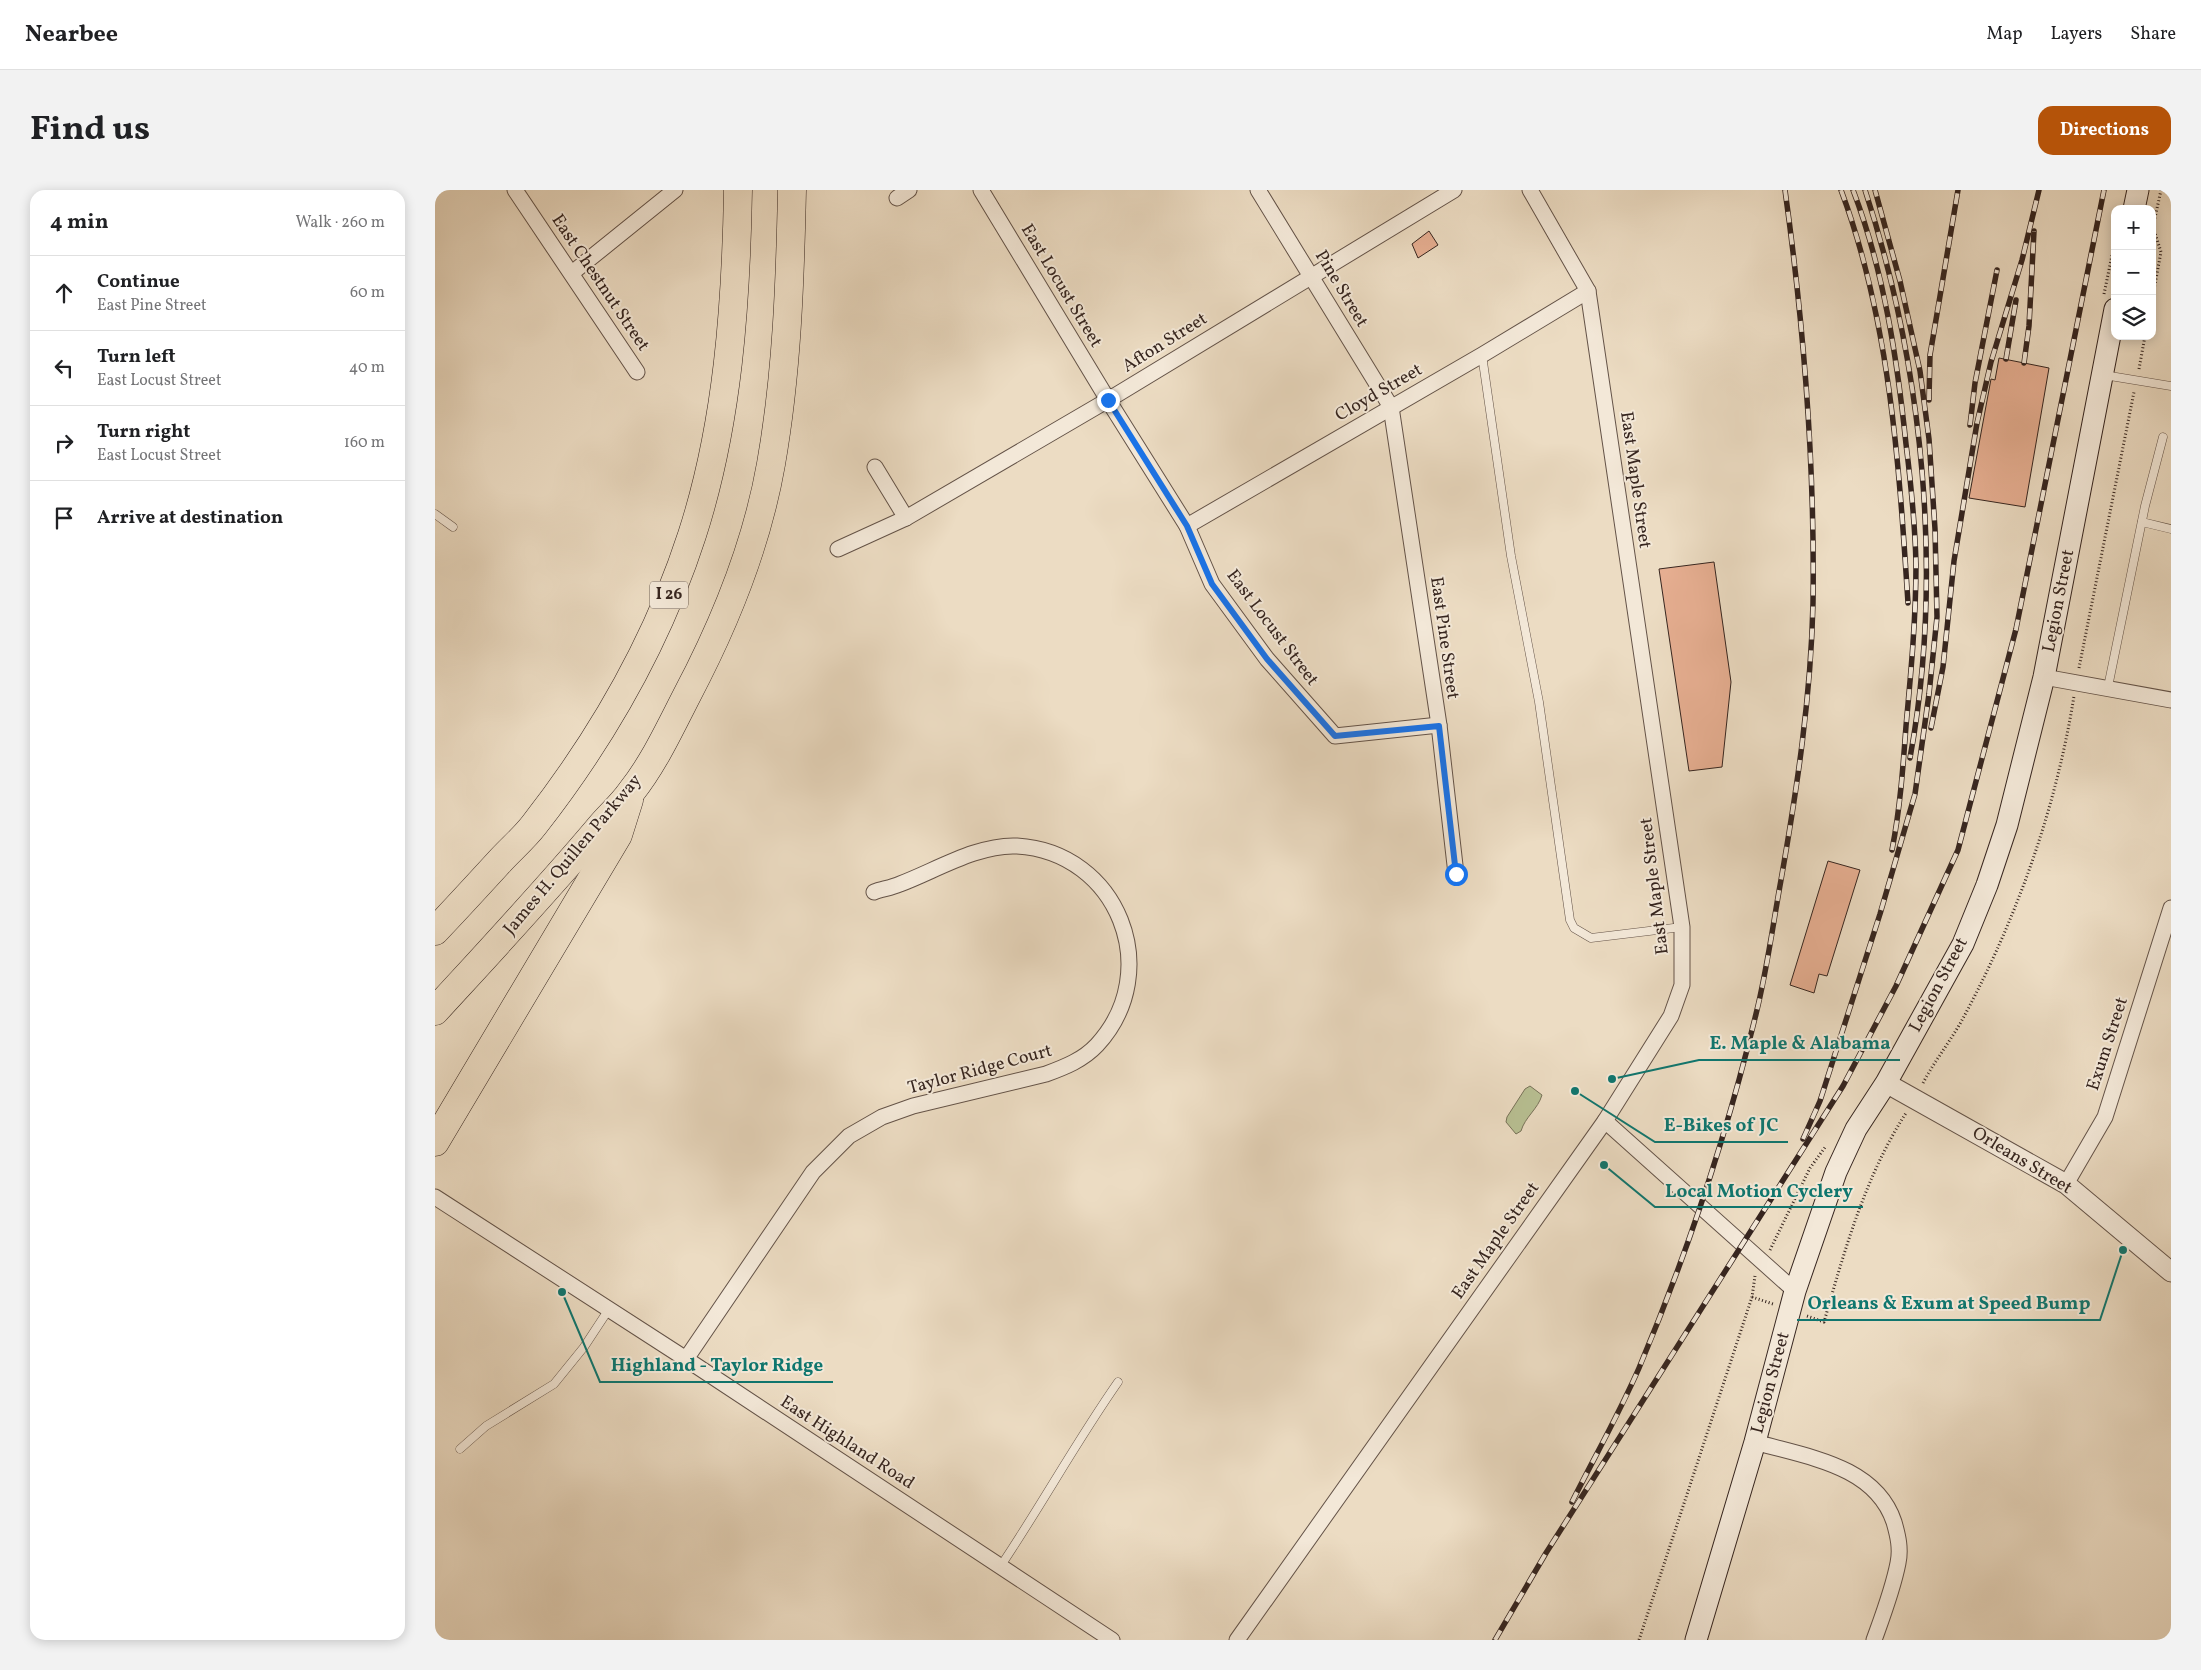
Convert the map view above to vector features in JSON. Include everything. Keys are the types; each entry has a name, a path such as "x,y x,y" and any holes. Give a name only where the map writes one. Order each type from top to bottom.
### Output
{"highway":[{"name":"I 26","path":"435,931 532,827 573,773 621,697 661,614 692,535 711,463 723,397 733,312 738,190"},
{"name":"James H. Quillen Parkway","path":"435,1011 559,876 631,792 667,734 709,654 753,537 771,466 783,387 789,306 792,190"},
{"path":"435,1142 618,835 631,792"}],"main road":[{"path":"2135,205 2138,190"},
{"name":"Legion Street","path":"1696,1640 1755,1442 1795,1291 1836,1172 1856,1129 1886,1082 1963,944 1987,885 2007,825 2045,677 2102,374 2109,305"}],"street":[{"name":"East Chestnut Street","path":"515,190 637,372"},
{"path":"572,273 675,190"},
{"name":"East Locust Street","path":"981,190 1187,526 1212,584 1267,659 1335,736 1439,726"},
{"name":"Pine Street","path":"1259,190 1391,408"},
{"name":"Afton Street","path":"838,549 906,518 1108,400 1454,190"},
{"name":"East Maple Street","path":"1237,1640 1605,1121 1671,1016 1682,985 1682,928 1588,291 1530,190"},
{"name":"Cloyd Street","path":"1187,526 1482,355 1588,291"},
{"name":"East Pine Street","path":"1391,408 1439,726 1456,874"},
{"path":"875,467 906,518"},
{"path":"2045,677 2171,698"},
{"name":"Taylor Ridge Court","path":"686,1360 813,1172 849,1136 882,1116 913,1106 1063,1068 1080,1059 1097,1045 1111,1028 1122,1003 1127,983 1128,956 1124,927 1114,904 1100,884 1083,869 1063,858 1039,849 1023,847 994,848 954,860 898,885 874,892"},
{"name":"Exum Street","path":"2066,1184 2105,1117 2171,908"},
{"name":"Orleans Street","path":"1886,1082 2066,1184 2171,1272"},
{"path":"1605,1121 1795,1291"},
{"name":"East Highland Road","path":"435,1198 609,1309 1111,1640"},
{"path":"1755,1442 1841,1468 1860,1477 1876,1491 1890,1512 1899,1538 1898,1562 1875,1640"}],"lane":[{"path":"1482,355 1511,556 1542,720 1570,920 1574,928 1591,938 1682,928"},
{"path":"2102,374 2171,386"},
{"path":"2108,687 2142,522 2163,437"},
{"path":"435,514 453,527"},
{"path":"2142,522 2171,530"},
{"path":"460,1449 486,1426 554,1384 584,1347 609,1309"},
{"path":"1000,1567 1118,1382"}],"path":[{"path":"2153,295 2161,252 2153,227 2161,190"},
{"path":"2109,305 2114,250"},
{"path":"1768,1253 1810,1168 1826,1145"},
{"path":"1639,1640 1752,1297 1756,1270"}],"green space":[{"path":"1530,1086 1542,1095 1538,1105 1525,1121 1521,1131 1516,1134 1506,1122 1507,1117 1525,1089"}],"building":[{"path":"1429,231 1438,245 1418,258 1412,244"},
{"path":"1999,358 2049,368 2025,507 1969,498 1991,379 1995,380"},
{"path":"1714,562 1731,682 1722,767 1689,771 1659,569"},
{"path":"1828,861 1860,870 1827,976 1819,974 1814,993 1790,985"}],"railway":[{"path":"1572,1502 1639,1368 1689,1238 1719,1149 1745,1059 1770,947 1802,742 1812,638 1813,603 1812,500 1807,396 1798,293 1785,190"},
{"path":"1841,190 1858,240 1871,290 1890,393 1901,498 1908,603"},
{"path":"1853,190 1873,252 1888,315 1902,412 1915,534 1916,584 1913,645 1901,788 1892,850"},
{"path":"1865,190 1885,258 1901,328 1914,399 1922,471 1926,544 1925,617 1920,688 1910,758"},
{"path":"1803,1139 1820,1101 1880,914 1915,794 1929,694 1937,617 1935,529 1929,439 1920,371 1900,281 1875,190"},
{"path":"1929,400 1930,355 1958,190"},
{"path":"1931,728 1943,667 1954,561 1977,423 1991,362 2022,260 2039,190"},
{"path":"1495,1640 1546,1553 1843,1086 1896,986 1958,850 2016,629 2104,190"},
{"path":"2024,363 2029,326 2034,231"},
{"path":"1970,425 1975,383 1997,270"},
{"path":"2006,359 2016,300"}],"place":[{"name":"E. Maple & Alabama","path":"1612,1079"},
{"name":"E-Bikes of JC","path":"1575,1091"},
{"name":"Local Motion Cyclery","path":"1604,1165"},
{"name":"Orleans & Exum at Speed Bump","path":"2123,1250"},
{"name":"Highland - Taylor Ridge","path":"562,1292"}],"route":[{"path":"1108,400 1187,526 1212,584 1267,659 1335,736 1439,726 1456,874"}]}
